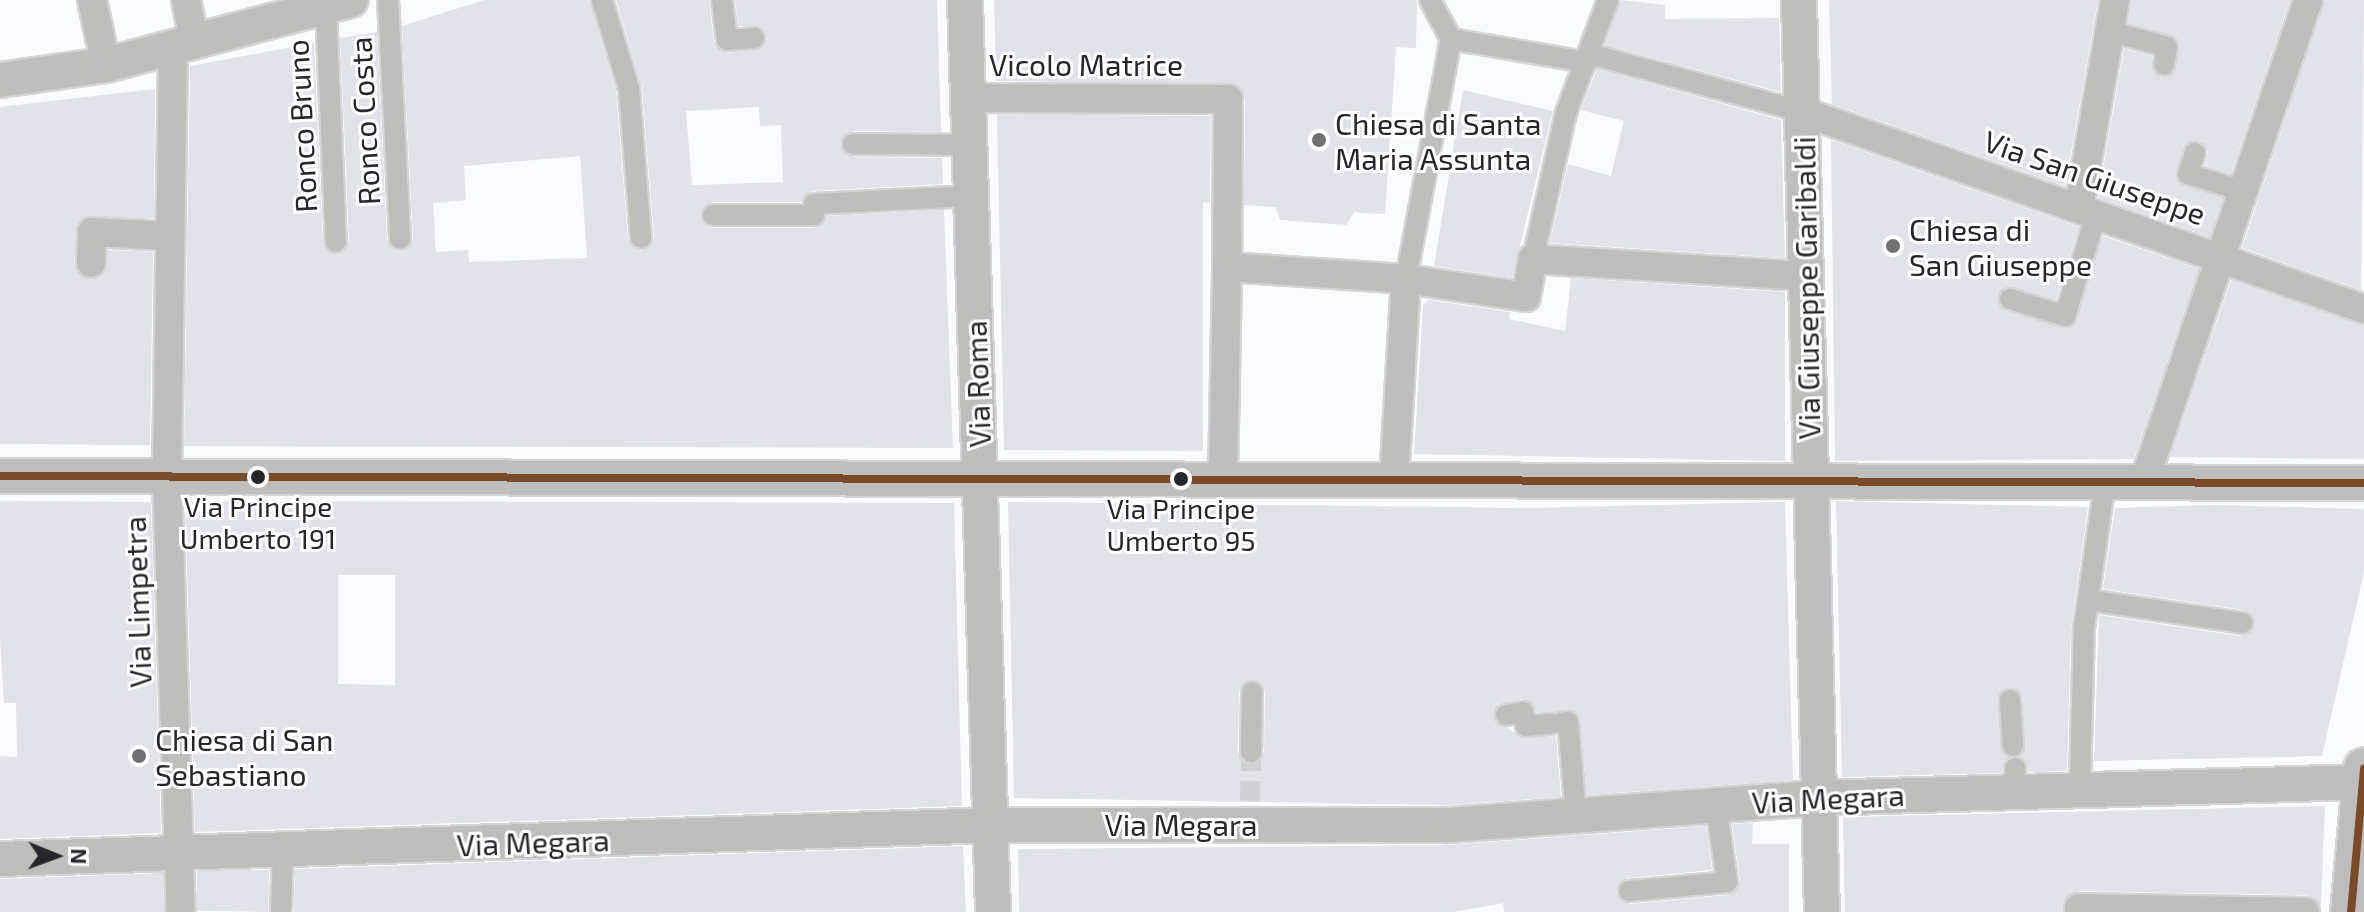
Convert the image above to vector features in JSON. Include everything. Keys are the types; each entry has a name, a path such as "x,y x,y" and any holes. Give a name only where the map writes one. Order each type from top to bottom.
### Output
{"main road":[{"path":"2351,912 2362,776"}],"street":[{"path":"92,0 106,65"},
{"name":"Via Limpetra","path":"181,912 167,477 169,236 186,0"},
{"name":"Ronco Costa","path":"388,0 400,239"},
{"path":"602,0 629,89 641,238"},
{"path":"722,0 727,40 754,38"},
{"name":"Via Roma","path":"965,0 993,912"},
{"path":"1394,480 1451,39 1430,0"},
{"path":"1223,480 1227,267 1418,281 1526,297 1566,113 1592,57 1608,0"},
{"name":"Via Giuseppe Garibaldi","path":"1799,0 1816,798 1822,912"},
{"path":"2010,299 2065,316 2088,209 2115,0"},
{"path":"2144,482 2308,0"},
{"path":"0,80 106,65 184,47 338,4"},
{"name":"Ronco Bruno","path":"336,242 338,4"},
{"path":"2109,31 2167,47 2164,65"},
{"path":"1451,39 1592,57 1803,112"},
{"name":"Vicolo Matrice","path":"968,98 1228,99 1227,267"},
{"name":"Via San Giuseppe","path":"1803,112 2363,307"},
{"path":"853,144 969,145"},
{"path":"2195,153 2188,174 2243,191"},
{"path":"713,215 814,215 814,204 971,196"},
{"path":"91,263 92,232 169,236"},
{"path":"1533,259 1806,276"},
{"path":"0,476 2364,483"},
{"path":"2080,787 2089,600 2105,483"},
{"path":"2089,600 2242,623"},
{"path":"1251,752 1252,692"},
{"path":"2010,700 2013,746"},
{"path":"1506,715 1523,712 1526,726 1568,722 1576,815"},
{"name":"Via Megara","path":"0,859 283,852 1250,812 1448,825 1816,798 2015,778 2080,787 2362,776"},
{"path":"1629,891 1727,882 1716,805"},
{"path":"281,912 283,852"},
{"path":"2079,908 2305,912"}],"building":[{"path":"484,0 589,0 616,91 628,239 641,251 654,237 642,88 616,0 709,0 714,42 728,53 761,49 767,38 759,26 738,26 735,0 937,0 941,132 853,131 840,145 853,157 942,158 943,184 813,191 801,202 712,202 700,216 713,228 814,228 827,216 944,210 953,448 184,446 190,66 314,43 323,243 337,255 349,241 340,38 377,32 387,240 401,252 413,238 402,26","holes":["759,107 760,126 781,125 783,182 692,185 686,111","580,156 587,258 469,262 468,250 436,252 433,203 466,200 464,166"]},
{"name":"Chiesa di Santa Maria Assunta","path":"994,0 1417,0 1416,48 1396,47 1385,214 1354,212 1346,225 1280,220 1275,207 1244,205 1245,99 1236,84 996,81"},
{"path":"1621,0 1665,5 1665,19 1779,18 1781,92 1605,45"},
{"path":"1829,0 2098,0 2065,186 1832,104"},
{"path":"2132,0 2290,0 2231,174 2205,166 2208,151 2200,141 2183,149 2178,182 2223,198 2210,237 2098,198 2124,49 2152,56 2161,78 2177,67 2176,38 2128,23"},
{"path":"2325,0 2364,0 2361,290 2242,248"},
{"path":"1597,69 1781,120 1785,258 1550,243 1568,164 1611,176 1624,121 1581,110"},
{"path":"155,89 154,218 84,217 74,262 91,280 106,271 108,250 153,252 150,445 0,444 0,107"},
{"path":"1463,90 1553,111 1512,278 1434,266"},
{"path":"997,115 1211,116 1210,203 1203,202 1203,451 1004,450"},
{"path":"1831,140 2079,227 2056,300 2006,287 1997,301 2006,311 2073,326 2103,236 2199,269 2134,459 1835,461"},
{"path":"1571,278 1785,292 1785,461 1414,454 1423,305 1429,300 1510,312 1509,319 1565,331"},
{"path":"2231,280 2364,326 2364,459 2170,457"},
{"path":"0,501 151,502 161,833 0,839 0,756 17,757 16,703 4,703 0,639"},
{"path":"185,501 954,503 962,806 195,832","holes":["338,575 395,575 395,685 338,684"]},
{"path":"1836,501 2088,507 2071,628 2067,771 2028,772 2021,756 2023,698 2010,687 1997,700 2007,758 2002,773 1842,777"},
{"path":"1008,502 1532,508 1785,502 1793,780 1587,795 1579,715 1536,712 1522,699 1498,705 1493,718 1522,738 1556,736 1561,797 1447,805 1014,798","holes":["1253,679 1265,691 1264,752 1250,765 1238,753 1239,692"]},
{"path":"2213,505 2364,509 2364,572 2322,756 2094,761 2099,615 2240,636 2253,630 2254,618 2244,610 2103,589 2115,508"},
{"path":"2325,806 2321,905 2305,895 2079,891 2065,899 2063,912 1845,912 1843,817"},
{"path":"1753,823 1752,844 1789,844 1789,912 1504,912 1503,903 1454,912 1019,912 1018,849 1449,845 1706,826 1712,870 1627,878 1616,893 1630,904 1728,895 1740,881 1732,824"},
{"path":"963,846 966,912 294,912 295,869"},
{"path":"197,869 269,870 268,912 196,911"},
{"path":"163,873 164,912 0,912 0,879"}],"tunnel":[{"path":"1250,801 1251,752"}],"transit line":[{"path":"0,476 2364,483"},
{"path":"2351,912 2364,769"}],"place":[{"name":"Chiesa di Santa Maria Assunta","path":"1319,140"},
{"name":"Chiesa di San Giuseppe","path":"1893,246"},
{"name":"Via Principe Umberto 191","path":"258,477"},
{"name":"Via Principe Umberto 95","path":"1181,479"},
{"name":"Chiesa di San Sebastiano","path":"139,756"}]}
